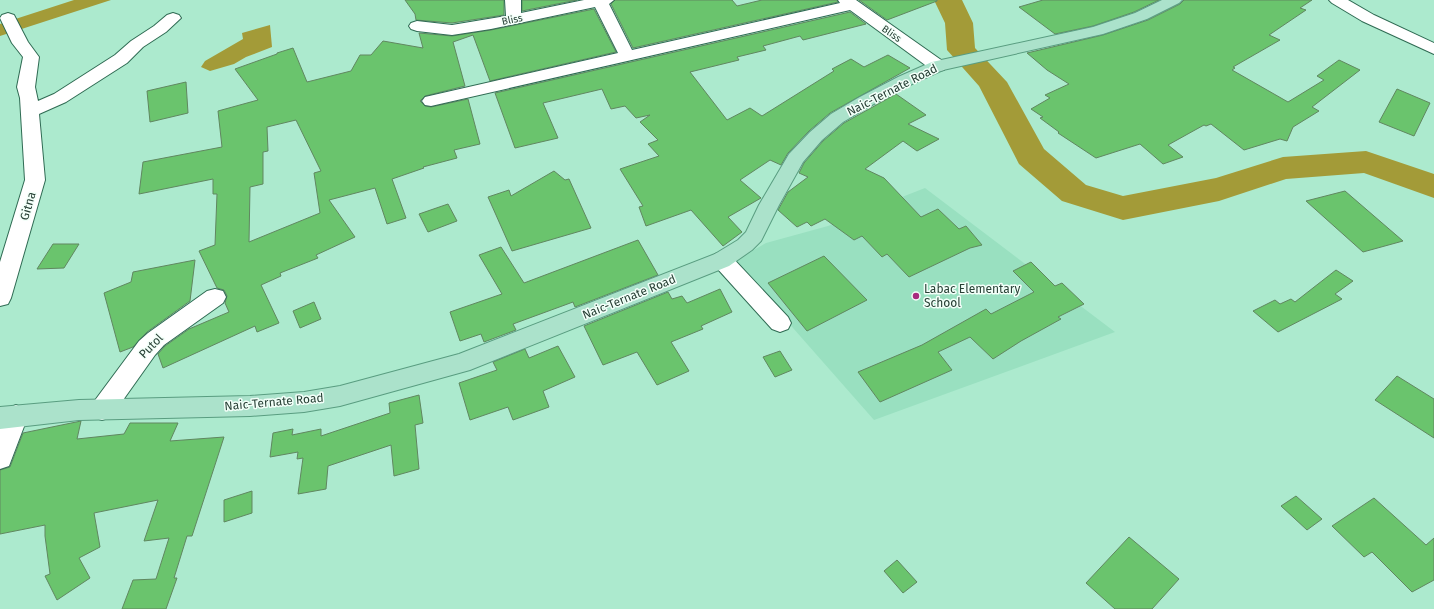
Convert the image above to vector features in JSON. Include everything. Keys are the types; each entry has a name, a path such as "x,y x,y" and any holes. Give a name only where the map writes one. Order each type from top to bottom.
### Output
{"main road":[{"name":"Naic-Ternate Road","path":"8,417 80,410 250,406 304,402 340,396 462,363 722,260 745,245 754,236 769,205 796,158 816,136 837,118 904,81 938,66 1096,31 1141,16 1174,0"}],"street":[{"path":"513,0 514,19"},
{"path":"601,0 627,56"},
{"name":"Bliss","path":"417,26 452,30 514,19 601,0"},
{"path":"1337,0 1368,18 1432,45"},
{"path":"431,101 849,3"},
{"name":"Bliss","path":"849,3 938,66"},
{"name":"Gitna","path":"0,298 35,180 30,98 26,87 31,57 20,43 8,18"},
{"path":"30,111 60,98 120,59 137,44 160,29 173,18"},
{"path":"722,260 780,323"},
{"name":"Putol","path":"102,410 147,348 156,338 215,297"},
{"path":"0,458 8,417"}],"shaded area":[{"path":"74,0 111,0 0,36 0,24"},
{"path":"270,25 272,47 246,57 234,64 210,71 201,67 205,61 243,39 242,33"},
{"name":"Labac Elementary School","path":"925,188 1115,332 874,420 734,261 766,243 828,226"}],"building":[{"path":"405,0 504,0 504,15 452,23 416,20 415,14"},
{"path":"522,0 577,0 522,11"},
{"path":"615,0 732,0 737,6 762,0 837,0 838,2 633,48 611,4"},
{"path":"859,0 937,0 937,1 887,20"},
{"path":"1043,0 1159,0 1134,12 1093,26 1055,34 1019,7"},
{"path":"1184,0 1312,0 1300,8 1306,10 1269,35 1280,40 1233,67 1235,68 1232,70 1288,102 1324,80 1317,76 1339,60 1360,70 1312,107 1319,111 1293,127 1287,141 1280,139 1244,150 1211,124 1206,126 1204,125 1168,145 1183,157 1163,164 1140,144 1096,158 1058,133 1059,132 1040,118 1043,117 1031,109 1050,98 1045,95 1069,84 1047,70 1027,53 1103,35 1148,20 1180,4"},
{"path":"594,9 616,52 490,81 473,35 453,42 465,86 425,96 420,101 425,106 431,107 468,99 480,144 454,150 457,158 423,167 424,168 392,179 406,218 387,224 375,188 329,200 355,237 316,255 318,258 280,273 281,276 261,285 279,323 257,332 255,326 163,368 158,354 165,346 189,329 229,312 225,303 227,296 224,290 217,288 199,251 215,245 217,194 213,194 213,179 139,194 143,162 222,147 218,111 258,100 235,69 277,53 293,48 307,82 351,71 360,55 371,55 383,41 423,48 419,33 452,36 491,30","holes":["296,120 321,171 314,173 320,213 249,242 250,187 263,184 263,152 268,151 267,127"]},
{"path":"850,12 866,24 803,40 800,36 763,46 766,50 737,57 739,60 690,72 727,120 750,108 762,116 834,71 832,69 851,59 864,67 888,55 910,68 830,113 809,131 788,153 781,165 770,160 740,180 761,198 728,217 742,232 723,246 691,210 646,226 639,207 643,206 620,169 659,156 648,144 658,140 640,122 650,115 636,118 625,106 611,109 602,89 543,103 558,138 515,148 495,93"},
{"path":"186,82 188,113 150,122 147,91"},
{"path":"1397,89 1430,103 1414,136 1379,122"},
{"path":"896,94 926,115 908,124 939,139 917,151 903,141 865,169 884,178 921,217 938,209 959,229 966,226 982,245 970,248 909,277 887,254 882,257 862,236 854,240 825,219 811,226 807,222 797,227 778,210 788,192 808,177 799,173 804,163 823,141 844,123"},
{"path":"554,171 565,180 569,179 591,228 512,251 488,197 509,190 511,196"},
{"path":"1345,191 1403,241 1363,252 1306,201"},
{"path":"448,204 457,221 428,232 419,214"},
{"path":"638,240 658,275 575,307 573,302 513,324 516,330 484,342 481,334 460,341 450,312 502,294 479,255 501,247 524,283"},
{"path":"53,244 79,244 64,268 37,269"},
{"path":"824,256 867,300 807,331 768,283"},
{"path":"195,260 190,301 147,332 133,347 120,352 104,293 131,282 133,272"},
{"path":"1031,262 1055,286 1062,283 1084,304 1058,317 1061,319 1021,341 993,359 970,337 938,352 952,370 880,402 858,372 922,345 986,309 991,314 1034,292 1013,271"},
{"path":"1336,270 1353,281 1335,294 1342,299 1278,332 1253,311 1275,300 1280,304 1291,299 1295,302"},
{"path":"720,289 732,312 701,326 703,329 671,342 689,371 657,385 637,352 603,365 584,326 668,292 672,299 682,296 687,303"},
{"path":"314,302 321,319 300,328 293,311"},
{"path":"558,346 575,377 543,391 549,407 513,420 508,407 470,420 459,383 497,370 493,362 525,349 529,358"},
{"path":"780,351 792,370 775,377 763,357"},
{"path":"1397,376 1434,399 1434,438 1375,400"},
{"path":"419,395 423,423 415,425 419,469 394,476 391,445 328,466 326,489 298,494 303,458 297,459 298,452 270,457 273,433 293,429 292,435 321,429 321,436 390,413 389,403"},
{"path":"81,421 77,439 124,434 130,423 178,423 170,441 224,437 192,536 187,536 174,578 177,578 166,609 122,609 133,580 156,579 169,538 144,541 158,500 94,513 100,547 79,558 90,578 57,600 45,576 50,574 45,525 0,534 0,470 10,467 23,433"},
{"path":"252,491 252,513 224,522 224,500"},
{"path":"1296,496 1322,519 1307,530 1281,506"},
{"path":"1374,498 1426,545 1434,538 1434,580 1412,592 1372,552 1364,557 1332,526"},
{"path":"1129,537 1179,579 1152,609 1115,609 1086,583"},
{"path":"897,560 917,582 903,593 884,571"}],"waterway":[{"path":"948,0 959,23 961,50 992,82 1031,156 1074,193 1123,208 1219,189 1283,168 1366,162 1434,186"}],"place":[{"name":"Labac Elementary School","path":"916,296"}]}
